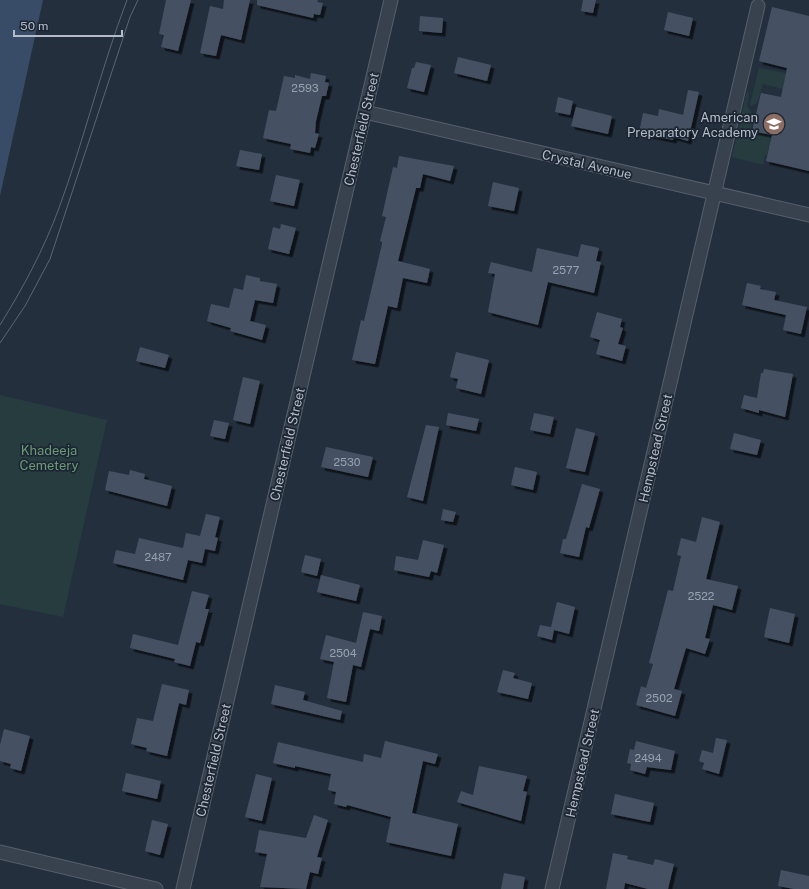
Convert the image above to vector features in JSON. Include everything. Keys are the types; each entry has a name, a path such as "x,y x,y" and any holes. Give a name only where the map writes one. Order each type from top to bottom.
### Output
{"street":[{"name":"Chesterfield Street","path":"183,889 391,0"},
{"name":"Hempstead Street","path":"552,889 758,6"},
{"name":"Crystal Avenue","path":"365,112 809,215"},
{"path":"0,852 156,889"}],"green space":[{"path":"759,68 786,73 783,89 763,84 757,103 751,106 750,104"},
{"path":"747,91 749,92 747,106 754,117 751,131 772,135 763,165 732,157"},
{"name":"Khadeeja Cemetery","path":"0,395 107,420 63,617 0,604"}],"water":[{"path":"0,0 43,0 0,196"}],"building":[{"path":"166,0 191,0 178,51 161,47 164,35 159,34"},
{"path":"224,0 250,0 241,40 221,35 216,56 200,53 210,6 223,9"},
{"path":"257,0 318,0 317,2 323,3 320,15 314,14 313,18 257,5"},
{"path":"583,0 596,0 593,13 581,11"},
{"name":"American Preparatory Academy","path":"772,7 809,16 809,171 766,161 772,135 752,131 761,93 781,97 787,68 759,61"},
{"path":"668,12 693,18 689,36 664,30"},
{"path":"420,16 443,18 442,33 419,31"},
{"path":"458,57 491,65 487,81 454,73"},
{"path":"416,62 431,65 424,92 407,88 412,68 414,68"},
{"path":"311,73 326,76 325,82 329,83 326,96 322,96 316,121 315,133 319,134 315,148 311,147 310,153 290,149 291,144 263,138 269,110 276,111 284,76 295,78 295,75 310,79"},
{"path":"688,90 699,92 688,141 674,137 673,140 639,133 643,113 658,116 659,109 683,115"},
{"path":"558,97 573,101 570,115 555,112"},
{"path":"576,107 612,116 608,134 571,126"},
{"path":"240,150 262,154 259,170 236,166"},
{"path":"399,156 454,166 450,181 423,174 420,188 416,188 398,261 430,269 427,283 403,278 397,308 388,306 375,364 352,360 361,320 364,321 382,244 380,241 386,217 382,216 393,167 397,168"},
{"path":"276,175 300,180 294,206 270,201"},
{"path":"493,182 519,188 514,211 488,206"},
{"path":"281,224 296,228 289,254 268,249 273,227 280,229"},
{"path":"581,244 599,248 596,261 601,262 594,293 548,282 538,325 488,312 495,274 488,273 491,262 532,272 537,248 578,257"},
{"path":"246,275 260,278 260,281 277,284 273,303 255,300 250,321 266,325 262,340 230,331 231,328 207,321 211,304 229,308 234,288 243,290"},
{"path":"747,283 761,286 760,289 776,292 774,300 807,307 801,334 783,330 786,315 742,305"},
{"path":"597,312 622,319 620,327 623,328 618,344 626,346 622,361 596,354 600,340 590,337"},
{"path":"140,347 169,355 165,368 136,361"},
{"path":"456,352 489,360 481,394 456,388 458,379 450,377"},
{"path":"764,369 793,374 785,417 759,410 759,413 741,408 744,395 757,398 761,373 763,373"},
{"path":"243,377 260,381 250,424 233,420"},
{"path":"448,413 479,419 476,431 446,425"},
{"path":"534,413 554,417 550,434 530,430"},
{"path":"214,420 229,423 225,439 210,436"},
{"path":"426,425 439,427 423,501 407,497"},
{"path":"576,428 595,433 585,472 566,468"},
{"path":"734,433 761,440 757,455 730,449"},
{"path":"326,447 373,457 368,477 321,467"},
{"path":"515,467 537,472 533,490 511,485"},
{"path":"130,470 145,474 144,479 172,486 167,506 105,490 109,471 129,475"},
{"path":"582,484 600,489 589,528 586,527 579,557 560,553 563,539 566,539"},
{"path":"443,509 456,512 453,522 441,520"},
{"path":"206,514 220,517 215,537 218,538 215,551 205,549 202,563 188,560 183,580 113,563 116,550 135,554 139,538 183,548 186,533 200,536"},
{"path":"702,517 720,522 706,579 738,586 732,610 713,605 705,638 710,639 705,654 686,648 674,689 682,691 675,716 636,705 641,686 646,688 653,664 649,663 668,590 673,591 681,556 677,555 681,538 696,542"},
{"path":"423,540 444,545 437,573 431,571 429,577 394,570 396,556 418,560"},
{"path":"305,555 321,559 317,576 301,572"},
{"path":"321,575 360,585 356,601 317,592"},
{"path":"192,591 209,595 205,609 209,609 200,643 196,642 190,666 174,662 175,659 130,648 133,634 178,645"},
{"path":"557,602 575,607 569,634 554,630 552,640 537,636 540,625 551,627"},
{"path":"770,608 795,614 789,643 764,637"},
{"path":"363,612 382,616 379,631 370,629 361,667 353,665 346,702 327,698 334,662 320,659 326,635 356,643"},
{"path":"503,670 515,673 513,678 532,683 528,699 497,692"},
{"path":"162,684 189,690 186,705 179,703 167,756 146,751 147,748 131,744 137,718 153,721"},
{"path":"275,685 305,692 303,700 342,711 340,720 271,704"},
{"path":"4,729 30,736 21,771 10,768 11,764 0,761 0,745"},
{"path":"716,738 727,740 719,774 702,769 704,763 699,761 702,750 713,753"},
{"path":"385,741 438,754 435,764 423,761 412,813 458,824 451,856 386,842 391,817 347,805 346,807 334,804 336,792 328,790 331,774 273,763 278,742 363,762 364,754 381,758"},
{"path":"636,741 675,751 671,770 647,767 645,774 630,770 631,764 627,763 630,749 634,750"},
{"path":"479,766 527,776 523,791 527,792 521,821 457,802 461,791 473,795"},
{"path":"126,773 161,781 157,799 122,791"},
{"path":"256,774 272,778 262,821 245,817"},
{"path":"615,794 654,803 650,822 611,814"},
{"path":"314,815 328,820 317,857 322,858 318,874 310,872 306,889 260,887 267,854 255,852 259,830 306,838"},
{"path":"152,820 168,824 160,855 145,851"},
{"path":"613,853 628,856 627,859 653,865 655,859 674,864 668,889 648,889 625,883 624,889 606,889"},
{"path":"781,870 809,876 809,889 794,889 778,886"},
{"path":"504,873 525,877 523,889 501,889"}],"tram line":[{"path":"0,325 32,268 47,238 59,208 127,0"},
{"path":"0,343 25,306 50,259 130,17 138,0"}],"place":[{"name":"American Preparatory Academy","path":"774,124"}]}
